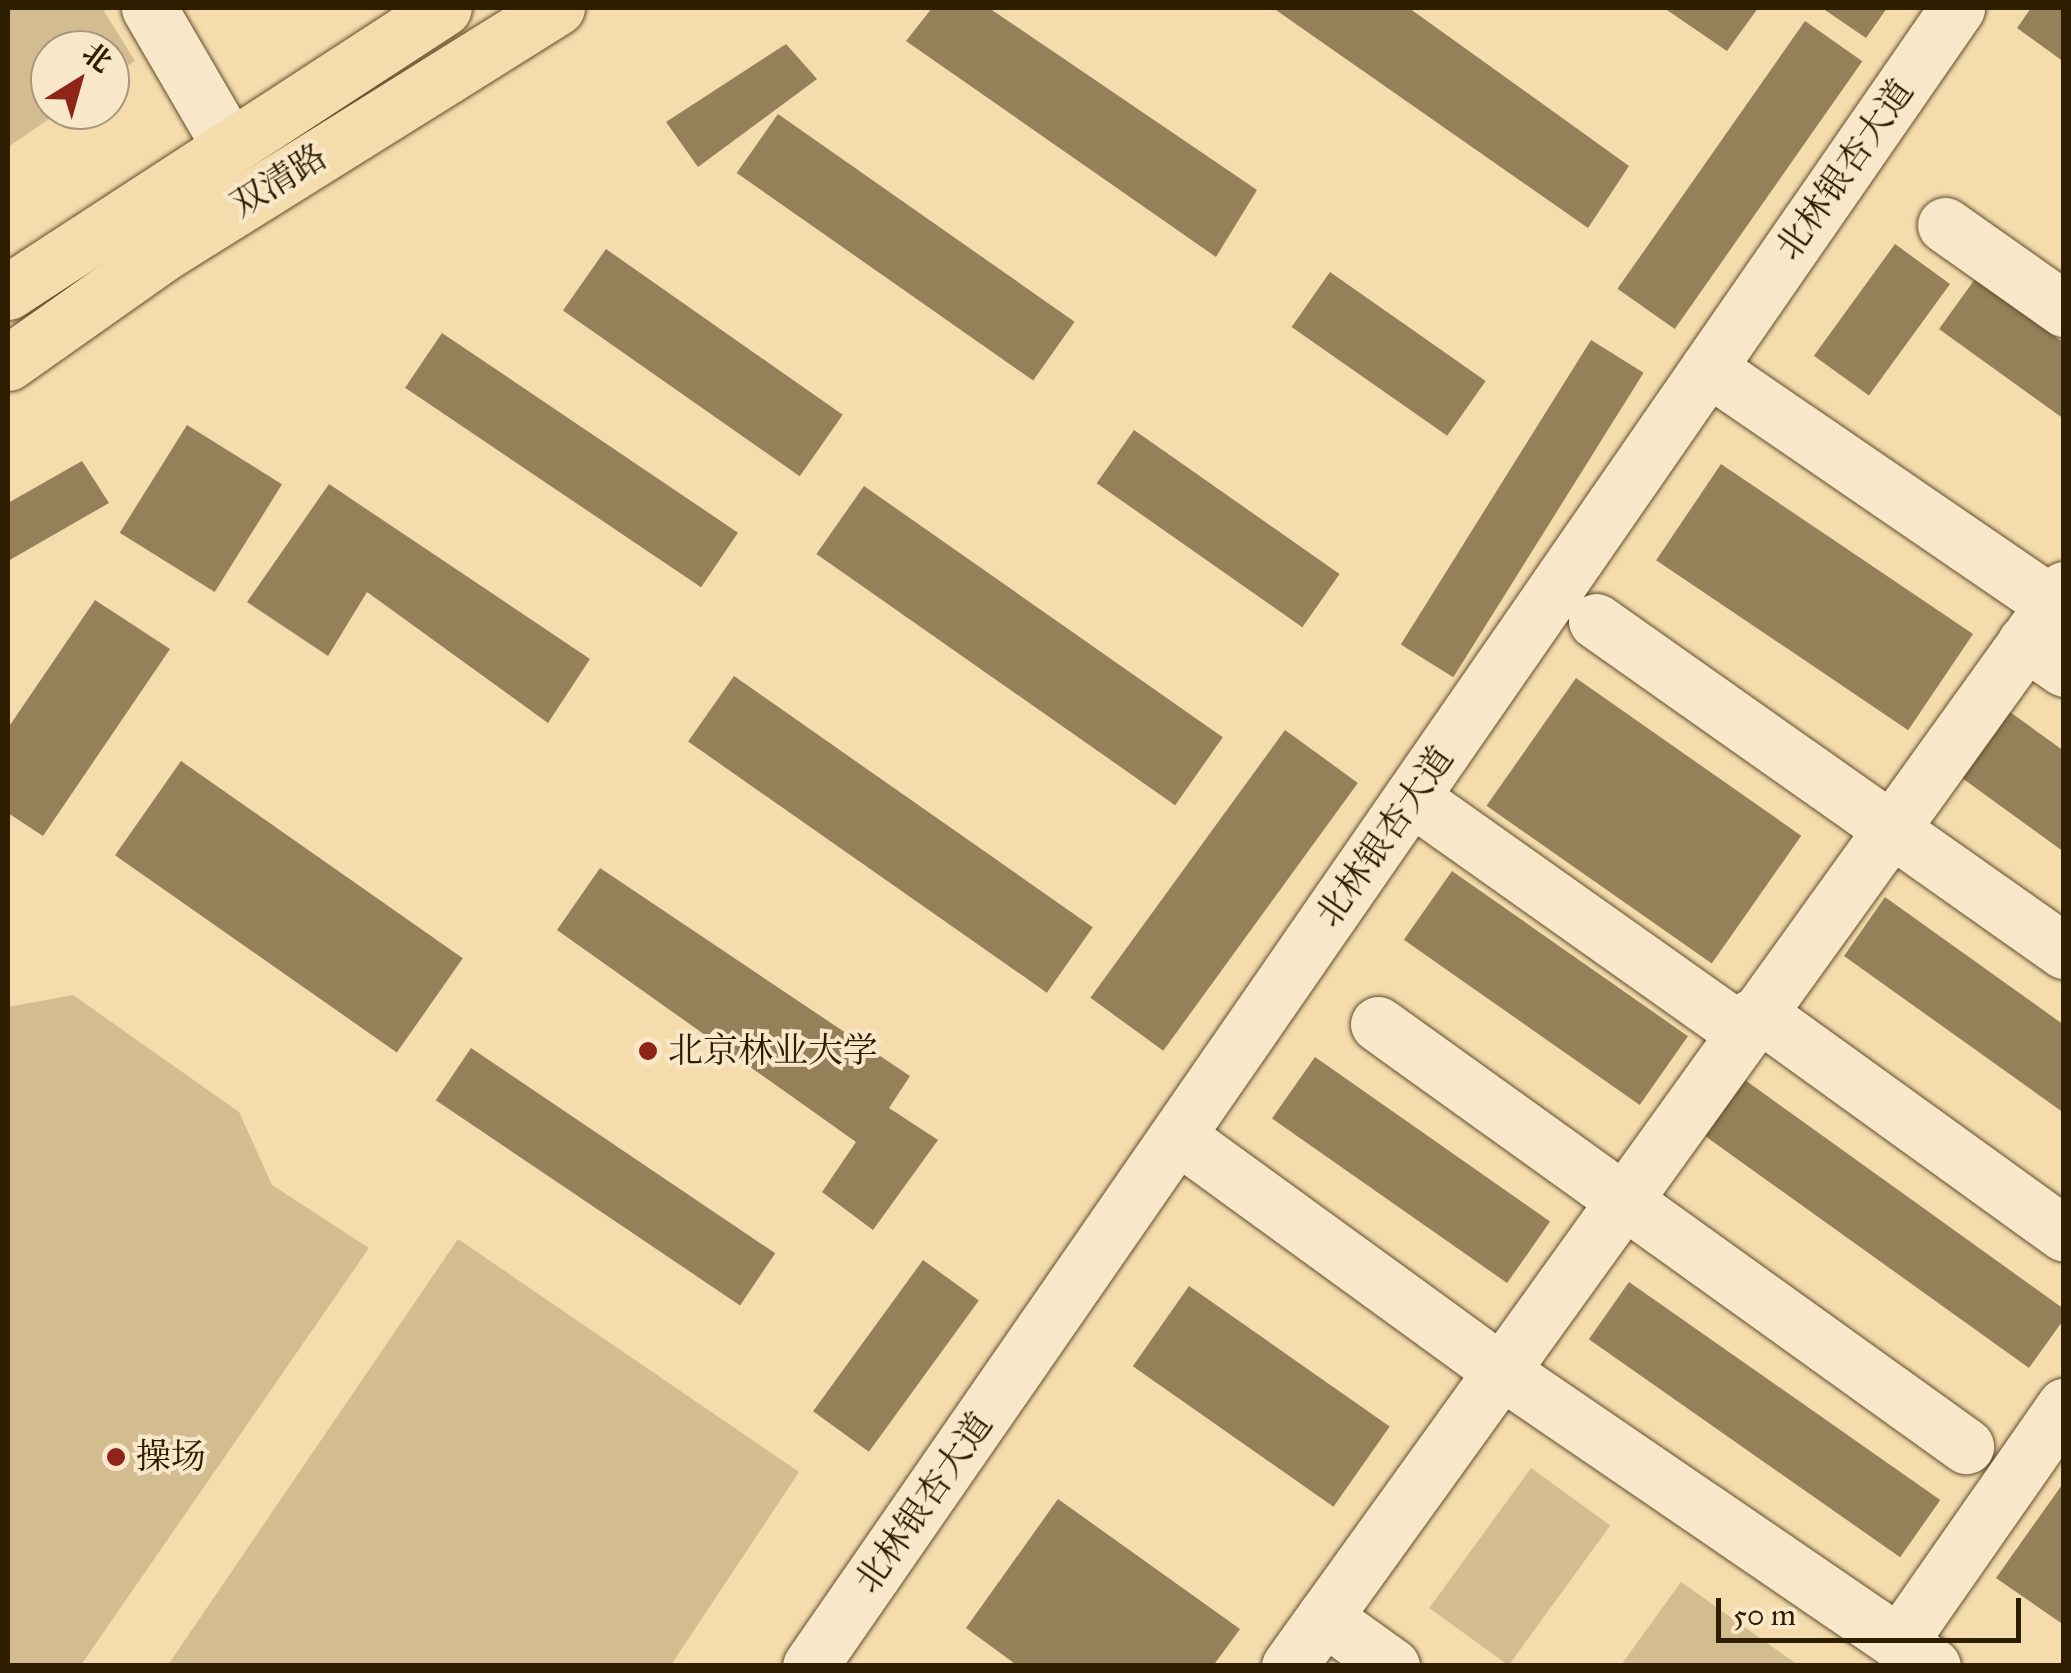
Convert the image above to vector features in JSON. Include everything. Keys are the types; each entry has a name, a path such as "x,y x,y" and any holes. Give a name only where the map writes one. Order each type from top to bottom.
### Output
{"main road":[{"name":"双清路","path":"8,292 228,144 444,8"},
{"name":"双清路","path":"8,363 161,254 557,8"}],"street":[{"path":"151,8 228,144"},
{"name":"北林银杏大道","path":"810,1666 1957,8"},
{"path":"1946,225 2064,309"},
{"path":"1289,1666 1891,828 2051,626 1708,368"},
{"path":"1596,621 2064,951"},
{"path":"1412,798 1734,1026 1758,1013"},
{"path":"1758,1013 2064,1234"},
{"path":"1378,1024 1626,1198 1966,1446"},
{"path":"1179,1137 1501,1371 1917,1653 2064,1406"},
{"path":"1324,1616 1392,1666"}],"shaded area":[{"path":"8,8 102,8 116,30 30,30 33,130 8,147"},
{"name":"操场","path":"73,995 239,1112 272,1185 369,1248 81,1665 8,1665 8,1007"},
{"path":"458,1239 799,1472 671,1665 168,1665"},
{"path":"1531,1468 1610,1526 1509,1666 1429,1608"},
{"path":"1681,1582 1798,1665 1621,1665"}],"building":[{"path":"932,8 989,8 1257,190 1216,257 906,41"},
{"path":"1273,8 1409,8 1629,166 1588,228"},
{"path":"1664,8 1758,8 1727,51"},
{"path":"1822,8 1887,8 1866,38"},
{"path":"2031,8 2064,8 2064,62 2017,28"},
{"path":"1805,21 1862,61 1675,329 1617,289"},
{"path":"786,44 817,79 698,167 666,122"},
{"path":"778,114 1075,322 1033,381 737,173"},
{"path":"1895,244 1950,284 1869,396 1814,356"},
{"path":"606,249 843,415 800,476 563,310"},
{"path":"1330,272 1486,381 1447,436 1292,327"},
{"path":"1975,279 2064,343 2064,419 1939,329"},
{"path":"442,333 738,533 701,587 405,388"},
{"path":"1591,340 1644,373 1453,677 1401,644"},
{"path":"187,425 282,484 215,592 120,533"},
{"path":"1134,430 1340,574 1302,627 1097,483"},
{"path":"82,461 109,503 8,561 8,503"},
{"path":"1721,464 1973,634 1908,730 1656,560"},
{"path":"329,484 590,659 548,723 367,592 328,656 247,602"},
{"path":"864,486 1223,737 1175,805 816,554"},
{"path":"95,600 170,649 43,836 8,813 8,728"},
{"path":"734,676 1093,927 1047,993 688,742"},
{"path":"1576,678 1801,836 1712,964 1487,806"},
{"path":"2010,712 2064,751 2064,852 1962,778"},
{"path":"1285,730 1358,783 1163,1051 1090,998"},
{"path":"181,761 463,958 397,1053 115,855"},
{"path":"600,868 910,1076 889,1108 938,1140 873,1230 822,1192 856,1142 557,930"},
{"path":"1452,871 1688,1036 1640,1105 1404,940"},
{"path":"1885,897 2064,1025 2064,1113 1844,956"},
{"path":"471,1048 775,1253 740,1305 436,1100"},
{"path":"1315,1057 1550,1222 1507,1283 1272,1118"},
{"path":"1745,1080 2064,1309 2064,1319 2029,1368 1705,1136"},
{"path":"923,1260 979,1301 869,1452 813,1411"},
{"path":"1629,1282 1940,1500 1900,1557 1589,1339"},
{"path":"1189,1286 1390,1427 1333,1507 1133,1366"},
{"path":"2064,1482 2064,1625 1996,1578"},
{"path":"1058,1499 1240,1629 1213,1666 1018,1666 966,1628"}],"place":[{"name":"北京林业大学","path":"648,1051"},
{"name":"操场","path":"116,1457"}]}
